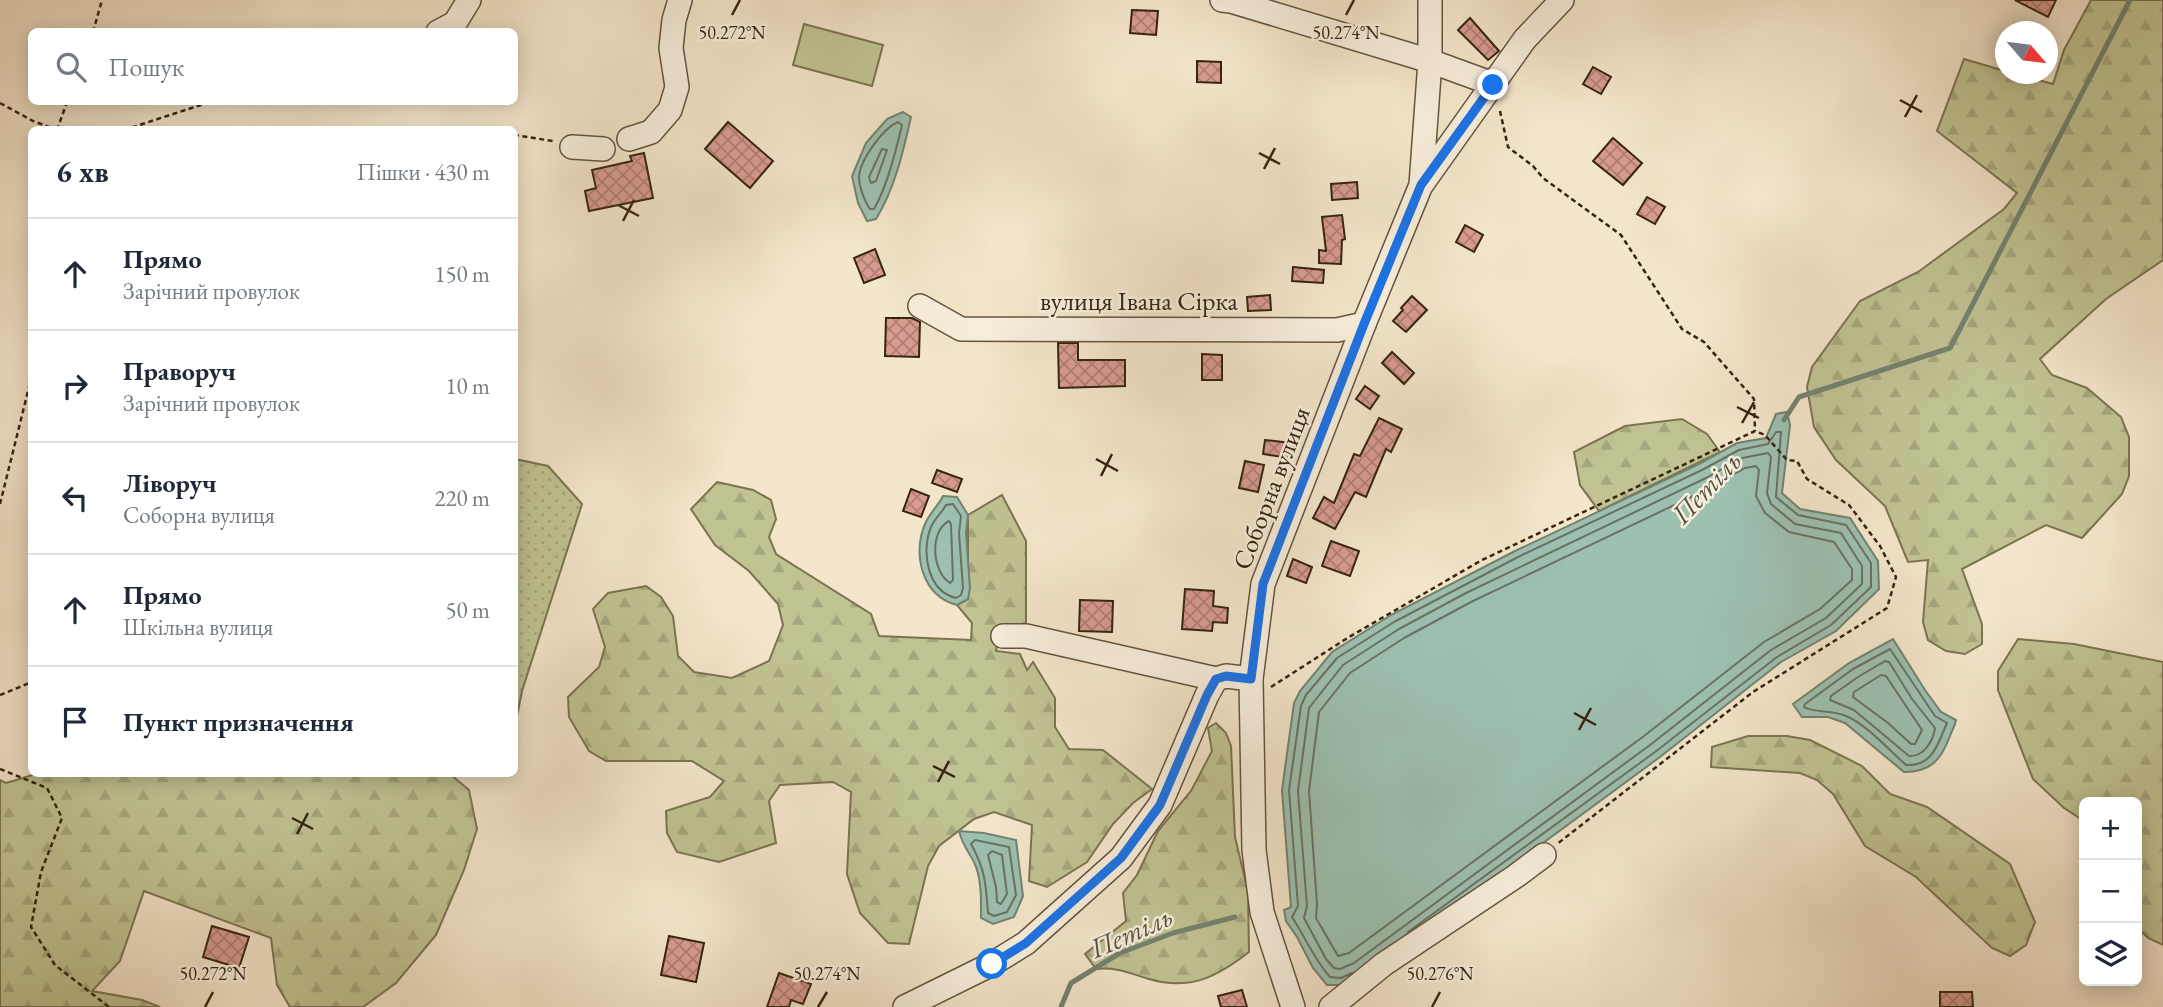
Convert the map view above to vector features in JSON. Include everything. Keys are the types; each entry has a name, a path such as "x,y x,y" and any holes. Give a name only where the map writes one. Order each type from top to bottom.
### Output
{"street":[{"path":"446,28 456,23 469,0"},
{"path":"629,139 652,132 670,110 677,87 671,48 674,20 680,0"},
{"path":"1222,0 1430,61 1488,91"},
{"name":"Соборна вулиця","path":"1293,1007 1262,912 1254,850 1251,690 1263,584 1421,185 1430,61 1430,0"},
{"path":"1421,185 1525,39 1562,0"},
{"path":"572,147 603,149"},
{"name":"вулиця Івана Сірка","path":"920,306 961,329 1337,330 1364,324"},
{"path":"1003,636 1026,636 1216,679 1226,676 1251,690"},
{"path":"905,1007 992,964 1026,943 1121,858 1160,805 1216,679"},
{"path":"1331,1007 1384,964 1544,855"}],"path":[{"path":"94,28 102,0"},
{"path":"1488,91 1499,110 1508,147 1533,166 1543,178 1621,235 1682,329 1704,342 1754,399 1755,430"},
{"path":"0,103 48,126"},
{"path":"58,126 66,105"},
{"path":"136,126 201,105"},
{"path":"518,136 572,147"},
{"path":"0,504 28,391"},
{"path":"1544,855 1754,692 1887,608 1896,577 1880,546 1849,505 1807,479 1797,461 1787,460 1765,435 1755,430"},
{"path":"1251,690 1482,560 1755,430"},
{"path":"0,695 28,684"},
{"path":"0,769 47,788 62,818 41,872 31,928 55,965 109,1007"}],"green space":[{"path":"2091,0 2163,0 2163,260 2106,299 2040,359 2052,375 2087,388 2121,417 2129,437 2129,476 2122,494 2082,538 2046,525 1962,569 1982,624 1982,644 1965,654 1946,651 1928,640 1923,622 1928,560 1908,562 1885,506 1836,460 1814,427 1807,387 1812,367 1860,301 1918,272 2004,209 2017,193 1937,131 1964,59 1995,68 1995,84 2058,84 2058,69 2064,50"},
{"path":"804,24 883,45 872,86 793,65"},
{"path":"1682,419 1707,434 1720,452 1599,511 1580,485 1574,452 1625,426"},
{"path":"518,460 548,466 582,504 518,711"},
{"path":"717,482 753,490 771,500 776,519 769,537 776,554 871,614 879,636 971,640 972,623 957,605 968,599 968,515 1002,495 1026,541 1026,623 1000,629 996,651 1020,654 1027,670 1033,662 1055,698 1055,727 1069,749 1103,750 1152,789 1133,803 1113,824 1087,862 1047,887 1029,881 1032,825 994,812 974,819 939,846 928,866 909,944 888,943 860,913 847,874 851,792 833,782 780,785 769,801 776,843 719,862 677,852 667,833 666,811 710,797 724,781 692,761 606,761 589,751 569,717 568,697 599,667 605,647 593,609 608,593 646,586 661,597 673,616 678,656 694,672 732,678 769,661 783,625 778,604 749,571 715,545 691,509"},
{"path":"2018,639 2074,644 2163,662 2163,945 2142,932 2142,797 2079,797 2079,818 2064,808 2033,779 1998,690 1998,671"},
{"path":"1216,723 1226,733 1231,746 1235,837 1248,892 1249,952 1214,975 1190,982 1164,982 1117,970 1096,969 1085,954 1126,921 1123,893 1137,875 1158,831 1191,791 1212,751 1208,728"},
{"path":"1748,736 1787,736 1810,740 1862,766 1890,794 1927,807 2010,864 2035,922 2026,945 2010,956 1992,948 1916,877 1865,846 1833,794 1817,780 1800,773 1711,767 1712,747"},
{"path":"28,776 454,777 469,790 477,829 464,870 436,935 396,983 363,1007 290,1007 277,985 271,938 144,891 120,961 92,991 142,1000 160,1007 0,1007 0,780 6,783"}],"water":[{"path":"903,112 911,117 898,170 876,219 867,221 858,203 852,176 866,143 887,119"},
{"path":"1787,412 1790,425 1782,493 1800,509 1850,518 1878,561 1879,589 1836,631 1781,662 1660,757 1516,863 1343,985 1327,985 1313,968 1286,921 1284,910 1291,907 1282,790 1294,703 1300,691 1332,652 1391,615 1515,551 1699,464 1737,443 1766,438 1776,414"},
{"path":"943,496 957,497 968,515 966,533 970,588 968,599 957,605 935,593 923,572 920,560 921,536 925,524"},
{"path":"1893,639 1941,712 1956,720 1939,758 1921,770 1904,772 1845,723 1828,717 1802,717 1793,704 1849,663"},
{"path":"959,831 1016,840 1023,896 1014,917 993,924 981,918 978,875"}],"building":[{"path":"2015,0 2056,0 2048,17"},
{"path":"1132,10 1158,11 1156,35 1130,33"},
{"path":"1470,18 1499,51 1488,60 1458,30"},
{"path":"1197,61 1221,62 1221,83 1197,82"},
{"path":"1593,67 1611,77 1601,94 1583,84"},
{"path":"728,122 773,161 750,188 705,149"},
{"path":"1613,138 1642,163 1623,185 1593,161"},
{"path":"644,153 653,198 589,211 585,191 596,188 592,170 632,161 630,156"},
{"path":"1357,182 1358,198 1332,200 1331,184"},
{"path":"1647,197 1665,207 1655,224 1637,214"},
{"path":"1342,215 1345,239 1342,240 1341,264 1319,263 1319,250 1326,251 1322,217"},
{"path":"1465,225 1483,235 1474,252 1456,242"},
{"path":"875,249 885,275 864,283 854,258"},
{"path":"1293,267 1324,270 1323,283 1292,281"},
{"path":"1270,295 1271,310 1248,311 1247,297"},
{"path":"1412,296 1427,310 1406,332 1393,321"},
{"path":"886,318 912,318 920,322 919,357 885,356"},
{"path":"1058,343 1078,343 1078,360 1125,360 1125,386 1059,388"},
{"path":"1392,352 1414,373 1404,384 1382,363"},
{"path":"1202,354 1222,355 1222,380 1202,380"},
{"path":"1365,386 1379,396 1370,409 1356,399"},
{"path":"1379,418 1402,429 1391,452 1386,449 1366,497 1355,492 1335,529 1313,518 1324,497 1334,503 1354,454 1360,456"},
{"path":"1265,440 1291,443 1289,458 1263,454"},
{"path":"1245,461 1264,465 1258,492 1239,488"},
{"path":"937,470 962,479 957,492 932,483"},
{"path":"911,489 929,496 921,517 903,511"},
{"path":"1331,541 1359,551 1350,576 1322,566"},
{"path":"1293,559 1312,567 1306,583 1287,576"},
{"path":"1185,589 1214,591 1213,606 1228,608 1227,623 1213,622 1212,631 1182,629"},
{"path":"1080,600 1113,601 1112,632 1079,631"},
{"path":"212,926 249,937 239,968 203,957"},
{"path":"669,936 704,943 696,982 661,975"},
{"path":"779,973 811,984 803,1004 791,1000 789,1007 767,1007"},
{"path":"1242,990 1247,1007 1221,1007 1218,996"},
{"path":"1940,992 1972,992 1973,1007 1940,1007"}],"waterway":[{"name":"Петіль","path":"1784,420 1799,397 1950,348 2130,0"},
{"name":"Петіль","path":"1061,1007 1071,983 1120,953 1173,933 1235,917"}],"route":[{"path":"992,964 1026,943 1121,858 1160,805 1216,679 1226,676 1251,679 1263,584 1364,324 1421,185 1493,85"}]}
